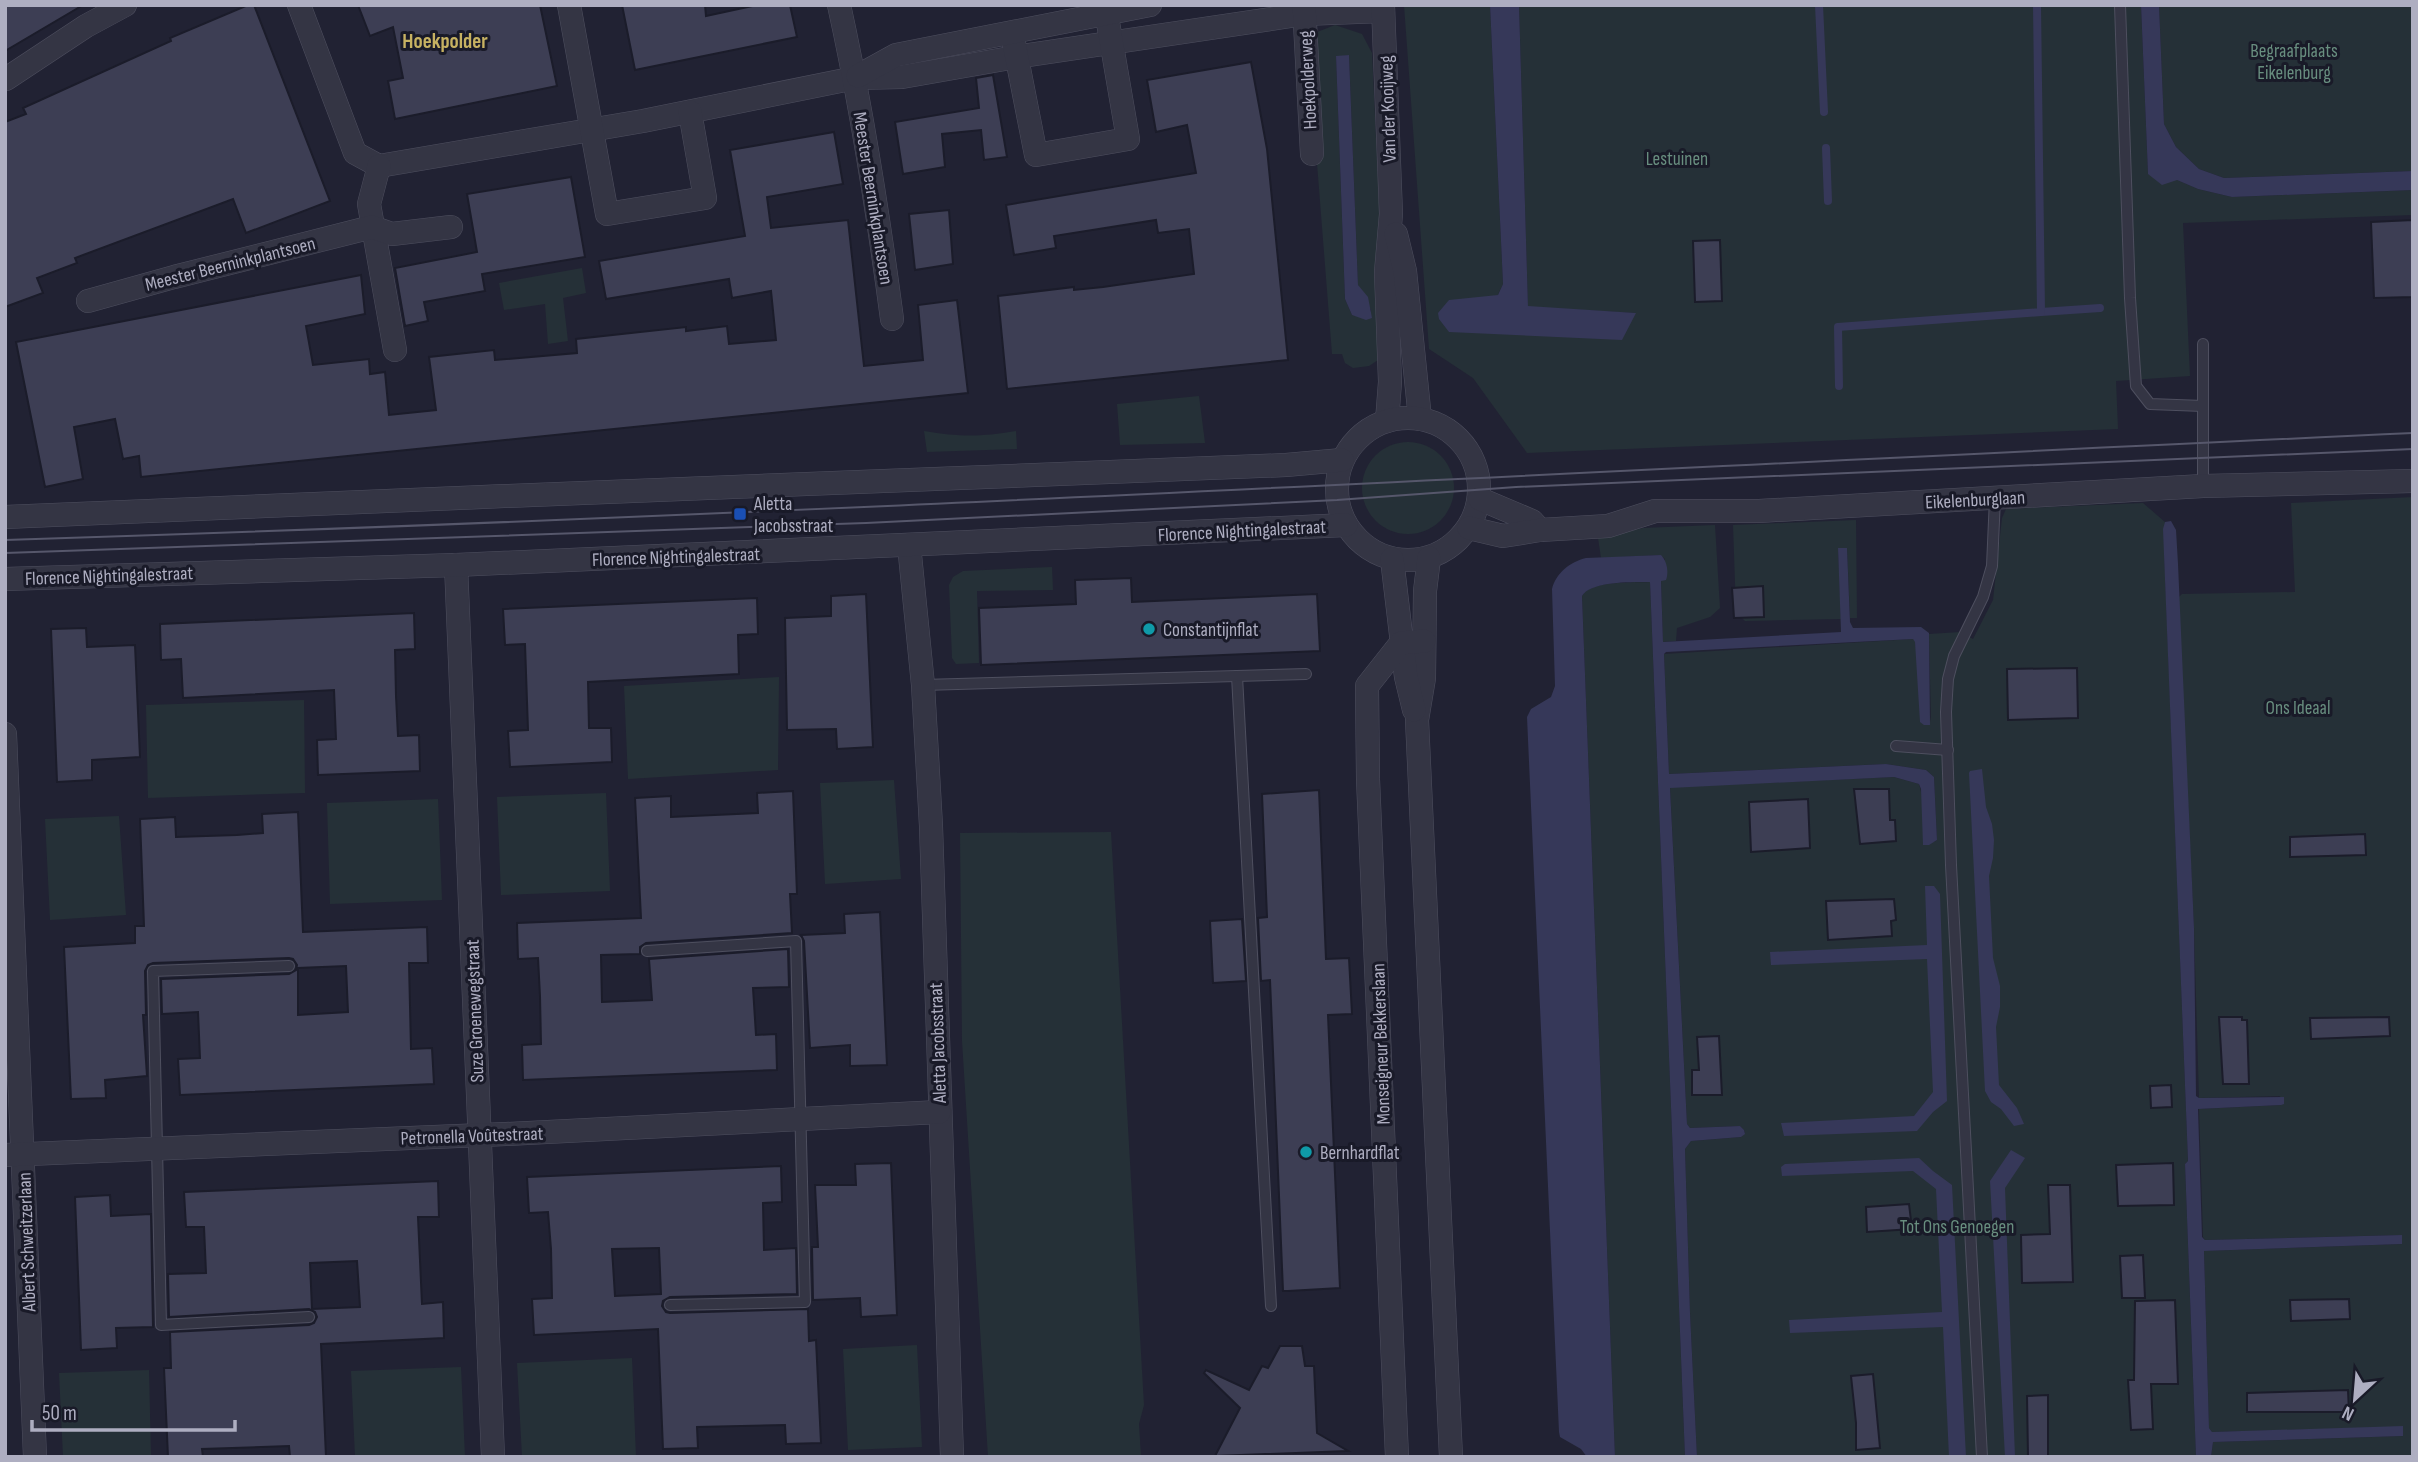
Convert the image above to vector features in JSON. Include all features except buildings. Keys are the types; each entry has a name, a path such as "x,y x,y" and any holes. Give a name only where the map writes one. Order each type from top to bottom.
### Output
{"street":[{"path":"6,79 86,26 125,5"},
{"path":"299,5 355,153 379,166 593,130 855,78 902,77 1304,10 1383,8"},
{"path":"569,5 607,214 705,198 690,112"},
{"name":"Meester Beerninkplantsoen","path":"839,5 873,177 892,319"},
{"path":"855,78 896,55 1012,33 1105,9 1150,5"},
{"name":"Van der Kooijweg","path":"1383,8 1391,214 1386,272 1390,382 1387,421"},
{"path":"1012,33 1036,155 1128,139 1105,9"},
{"name":"Hoekpolderweg","path":"1304,10 1311,154"},
{"path":"379,166 369,204 395,350"},
{"name":"Van der Kooijweg","path":"1391,214 1405,271 1420,419"},
{"name":"Meester Beerninkplantsoen","path":"88,301 174,276 372,227 392,234 451,227"},
{"path":"1420,419 1441,426 1460,439 1472,458 1479,479 1479,499 1469,528 1458,541 1444,551 1429,558 1410,561 1392,559 1374,552 1358,541 1346,525 1337,500 1337,484 1342,460 1353,443 1368,429 1387,421 1420,419"},
{"path":"5,517 419,501 871,479 1286,465 1342,460"},
{"name":"Eikelenburglaan","path":"1469,528 1503,536 1540,530 1608,526 1655,511 1759,510 2203,486 2413,481"},
{"path":"1479,499 1532,521 1540,530"},
{"name":"Florence Nightingalestraat","path":"5,579 456,565 1346,525"},
{"name":"Aletta Jacobsstraat","path":"909,545 923,685 931,840 953,1457"},
{"path":"1417,720 1424,678 1425,592 1429,558"},
{"path":"1392,559 1406,677 1417,720 1451,1457"},
{"name":"Suze Groenewegstraat","path":"456,565 492,1457"},
{"path":"1401,643 1424,641"},
{"name":"Monseigneur Bekkerslaan","path":"1397,1457 1368,779 1367,686 1401,643"},
{"name":"Albert Schweitzerlaan","path":"5,734 14,1155 35,1457"},
{"name":"Petronella Voûtestraat","path":"14,1155 939,1112"}],"lane":[{"path":"2120,5 2130,298 2136,386 2150,404 2203,405"},
{"path":"2203,344 2203,486"},
{"path":"1982,1457 1951,865 1948,679 1954,656 1983,597 1992,566 1995,498"},
{"path":"923,685 1306,674"},
{"path":"1237,676 1271,1306"},
{"path":"1896,746 1948,750"},
{"path":"647,951 796,941 804,1302 670,1305"},
{"path":"289,966 153,971 161,1325 309,1317"}],"green space":[{"name":"Lestuinen","path":"1404,5 1490,5 1503,284 1498,295 1438,313 1635,313 1528,307 1519,5 2141,5 2148,174 2232,197 2413,190 2413,215 2183,223 2190,376 2116,381 2118,429 1527,453 1473,378 1429,349"},
{"name":"Begraafplaats Eikelenburg","path":"2159,5 2413,5 2413,171 2224,178 2199,169 2176,147 2164,124"},
{"path":"1335,25 1362,34 1372,53 1384,308 1378,360 1369,366 1353,368 1345,363 1342,354 1332,354 1307,36","holes":["1349,55 1358,285 1371,310 1371,318 1352,315 1345,299 1336,57"]},
{"path":"582,268 586,293 563,298 568,341 548,344 545,304 504,310 499,283"},
{"path":"1199,396 1205,443 1120,445 1117,404"},
{"path":"924,431 970,435 1016,431 1017,449 927,452"},
{"path":"1408,442 1426,445 1441,455 1451,470 1454,488 1451,506 1441,521 1426,531 1408,534 1390,531 1375,521 1365,506 1362,488 1365,470 1375,455 1390,445"},
{"name":"Ons Ideaal","path":"2413,497 2413,1457 2211,1457 2213,1442 2403,1436 2403,1427 2212,1432 2209,1428 2204,1251 2402,1244 2402,1235 2205,1240 2203,1237 2199,1109 2281,1105 2280,1096 2199,1098 2194,928 2178,598 2182,594 2295,592 2291,503"},
{"name":"Tot Ons Genoegen","path":"2143,503 2165,522 2196,1457 1697,1457 1685,1149 1691,1141 1741,1137 1745,1133 1740,1126 1690,1128 1687,1124 1670,787 1894,777 1919,784 1934,842 1937,840 1934,777 1926,770 1886,764 1669,774 1664,654 1913,639 1931,722 1929,634 1960,632 1973,639 1993,600 2002,518 2006,509"},
{"path":"1856,520 1857,618 1850,618 1847,548 1838,549 1841,619 1745,621 1736,612 1733,525"},
{"path":"1715,525 1720,608 1710,617 1677,628 1676,641 1663,642 1661,580 1665,559 1660,555 1601,558 1598,538 1643,528"},
{"path":"1052,567 1053,590 977,591 979,663 956,664 952,658 949,585 953,577 963,571"},
{"path":"1650,582 1685,1457 1615,1457 1582,596 1594,587 1602,585"},
{"path":"779,677 778,770 628,779 624,686"},
{"path":"304,700 305,793 148,798 146,705"},
{"path":"894,780 901,879 825,884 820,783"},
{"path":"606,793 610,891 501,895 497,797"},
{"path":"438,799 442,900 330,904 327,803"},
{"path":"119,816 126,915 50,920 45,819"},
{"path":"1111,832 1144,1405 1139,1424 1141,1457 988,1457 962,1041 960,833"},
{"path":"917,1345 922,1447 848,1450 843,1349"},
{"path":"632,1358 636,1457 522,1457 517,1363"},
{"path":"461,1367 465,1457 355,1457 351,1371"},
{"path":"149,1370 151,1457 63,1457 59,1373"}],"water":[{"path":"1490,5 1519,5 1528,306 1636,313 1622,340 1449,332 1439,319 1438,313 1449,300 1498,295 1503,284"},
{"path":"2141,5 2159,5 2164,124 2176,147 2199,169 2224,178 2413,171 2413,190 2232,197 2198,189 2177,180 2162,185 2148,174"},
{"path":"1349,55 1358,285 1368,297 1372,318 1366,320 1352,315 1345,299 1336,56"},
{"path":"2171,521 2176,530 2178,564 2194,928 2196,1096 2284,1097 2284,1104 2281,1105 2198,1109 2202,1237 2205,1240 2402,1235 2402,1244 2204,1251 2209,1428 2212,1432 2403,1426 2403,1436 2213,1442 2211,1457 2196,1457 2185,1164 2188,1161 2163,529 2165,522"},
{"path":"1838,548 1847,548 1850,622 1853,628 1921,627 1929,633 1930,725 1920,722 1913,639 1664,654 1669,774 1886,764 1926,770 1934,777 1937,840 1923,845 1919,784 1894,777 1670,788 1687,1124 1690,1128 1740,1126 1745,1134 1741,1137 1691,1141 1685,1149 1697,1457 1685,1457 1650,582 1603,585 1594,587 1582,596 1615,1457 1587,1457 1581,1449 1560,1437 1559,1432 1527,717 1531,709 1551,697 1555,686 1552,589 1560,573 1569,565 1586,558 1661,555 1667,570 1666,580 1661,581 1663,642 1841,632"},
{"path":"1982,769 1986,807 1994,840 1989,876 1993,958 2000,986 1996,1027 1999,1085 2017,1108 2024,1124 2014,1126 2001,1109 1991,1102 1985,1091 1969,773"},
{"path":"1925,886 1934,886 1940,894 1947,1101 1933,1112 1917,1131 1784,1136 1781,1123 1914,1116 1933,1092 1927,959 1771,965 1770,952 1927,945"},
{"path":"2011,1150 2025,1158 2005,1188 2015,1457 2005,1457 1990,1181"},
{"path":"1919,1158 1952,1185 1966,1457 1949,1457 1943,1327 1790,1333 1789,1320 1942,1312 1936,1189 1913,1171 1782,1176 1781,1167 1785,1164"}],"waterway":[{"path":"1819,5 1824,112"},
{"path":"1839,386 1838,327 2041,312 2037,5"},
{"path":"1826,148 1828,201"},
{"path":"2041,312 2100,308"}],"tram line":[{"path":"5,540 908,505 2413,433"},
{"path":"5,553 866,523 1337,500 1516,487 2413,449"}],"place":[{"name":"Aletta Jacobsstraat","path":"740,514"},
{"name":"Constantijnflat","path":"1149,629"},
{"name":"Bernhardflat","path":"1306,1152"}],"district":[{"name":"Hoekpolder","path":"445,41"}]}
